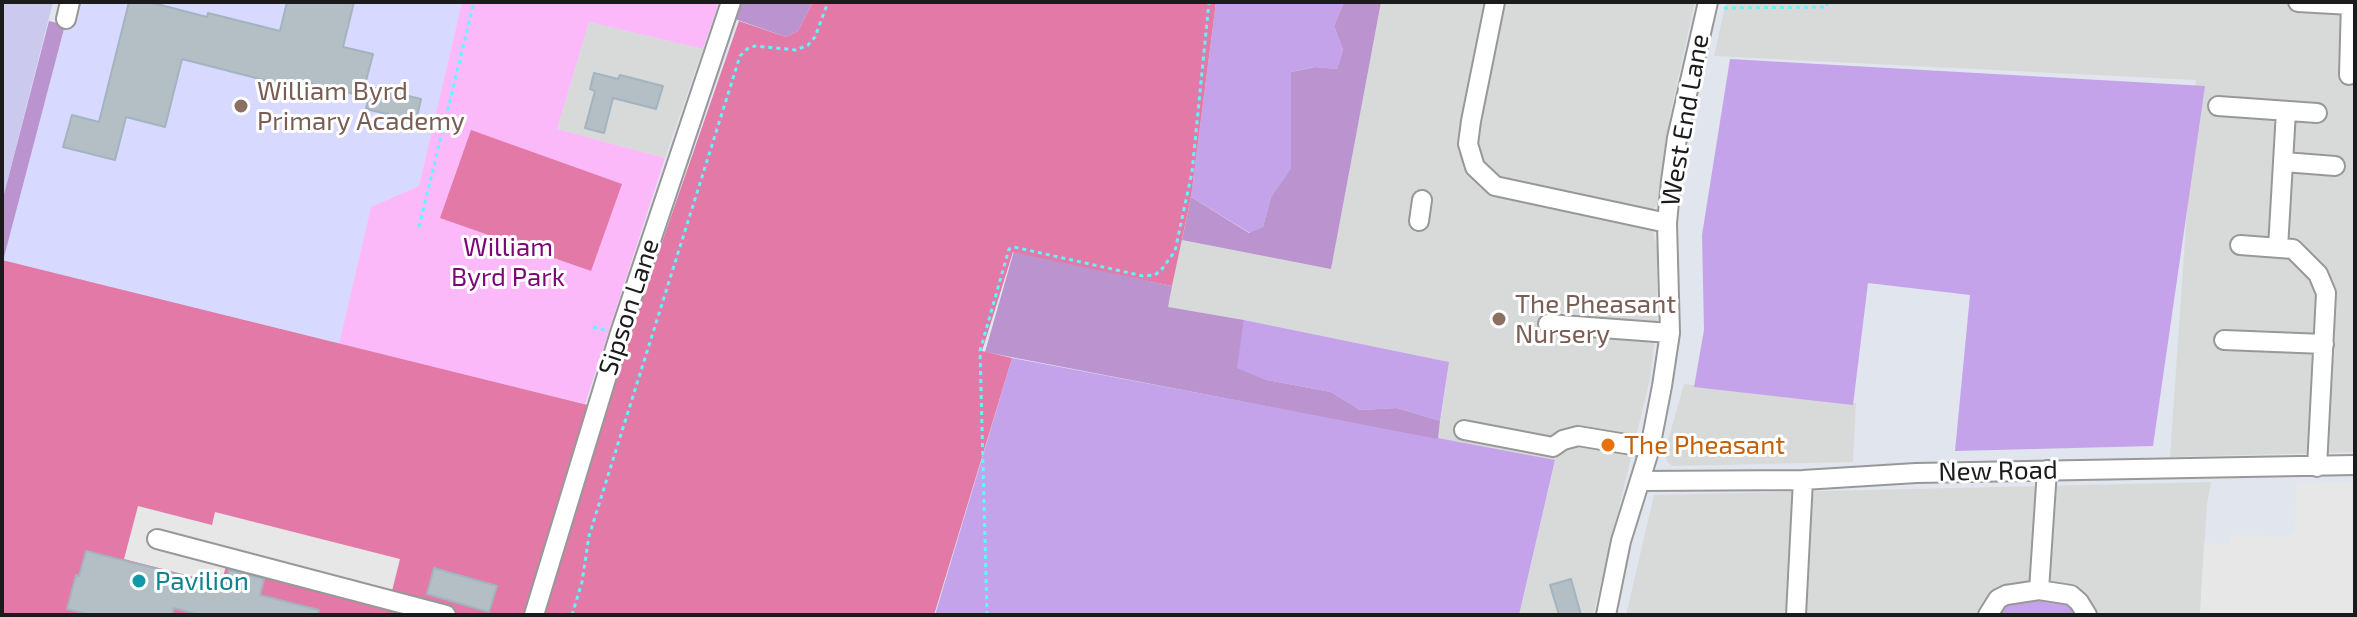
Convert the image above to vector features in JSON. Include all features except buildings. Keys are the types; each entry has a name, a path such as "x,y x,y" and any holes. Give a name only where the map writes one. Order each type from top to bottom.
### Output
{"street":[{"name":"Sipson Lane","path":"534,615 620,333 731,2"},
{"path":"1495,2 1468,144 1475,167 1495,186 1667,223"},
{"path":"2298,2 2351,4 2349,75"},
{"name":"West End Lane","path":"1606,615 1621,541 1650,448 1670,333 1667,223 1677,138 1714,5"},
{"path":"2218,106 2317,113"},
{"path":"2278,248 2286,111"},
{"path":"2284,162 2335,166"},
{"path":"1419,221 1422,200"},
{"path":"2240,245 2293,249 2318,274 2326,293 2317,467"},
{"path":"1548,324 1670,333"},
{"path":"2224,340 2324,344"},
{"path":"1464,430 1553,447 1578,436 1650,448"},
{"name":"New Road","path":"1641,481 1803,480 2047,470 2355,465"},
{"path":"2039,590 2047,470"},
{"path":"1796,615 1803,480"},
{"path":"157,539 446,615"},
{"path":"1988,615 1998,599 2006,595 2039,590 2071,595 2087,615"}],"path":[{"path":"419,227 474,2"},
{"path":"572,615 582,582 589,536 740,56 755,46 796,50 808,45 815,37 828,2"},
{"path":"987,615 980,351 1009,249 1014,247 1143,276 1155,275 1162,269 1175,251 1192,172 1209,2"},
{"path":"1714,5 1827,7 1827,2"}],"shaded area":[{"path":"2,2 53,2 2,202"},
{"name":"William Byrd Primary Academy","path":"71,2 462,2 419,186 371,207 339,344 3,261"},
{"path":"741,2 813,2 798,31 786,37 735,19"},
{"path":"813,2 1216,2 1191,197 1172,286 1013,252 982,351 1012,358 934,615 2,615 2,260 604,409 739,21 786,37 798,31"},
{"path":"1216,2 1344,2 1334,26 1343,50 1337,69 1314,67 1291,72 1291,170 1271,197 1263,227 1250,233 1191,197"},
{"path":"1344,2 1381,2 1331,269 1182,240 1191,197 1249,233 1263,227 1271,197 1291,169 1291,72 1315,67 1337,69 1343,50 1334,26"},
{"path":"1381,2 1695,2 1670,115 1660,203 1653,209 1657,245 1657,321 1650,379 1593,615 1519,615 1555,461 1438,439 1449,362 1167,307 1182,240 1331,268"},
{"path":"1726,2 2355,2 2355,452 2170,457 2196,80 1714,56"},
{"path":"49,21 65,25 3,261 2,202"},
{"path":"589,22 703,49 665,158 557,129"},
{"path":"1730,59 2205,86 2153,446 1955,451 1970,295 1868,283 1853,405 1694,387 1704,330 1702,235"},
{"path":"471,130 622,184 591,271 440,218"},
{"path":"1014,251 1172,286 1168,307 1244,320 1237,368 1267,380 1331,392 1360,410 1397,408 1440,421 1438,439 985,352"},
{"path":"1244,320 1449,362 1440,421 1397,408 1360,410 1331,392 1267,380 1236,368"},
{"path":"1012,358 1555,460 1519,615 935,615"},
{"path":"1684,384 1856,403 1853,462 1672,466 1666,460 1667,444"},
{"path":"2355,481 2355,615 2200,615 2204,543 2229,544 2231,535 2288,536 2295,530 2296,484"},
{"path":"2211,482 2200,615 1626,615 1654,495"},
{"path":"138,506 212,525 215,512 400,559 390,599 228,559 221,584 124,559"},
{"path":"2018,598 2061,600 2068,602 2080,615 1997,615 1997,609"}],"green space":[{"name":"William Byrd Park","path":"462,2 719,2 703,49 589,22 557,129 665,158 585,404 339,344 371,207 419,186"}],"place":[{"name":"William Byrd Primary Academy","path":"241,106"},
{"name":"The Pheasant Nursery","path":"1499,319"},
{"name":"The Pheasant","path":"1608,445"},
{"name":"Pavilion","path":"139,581"}]}
